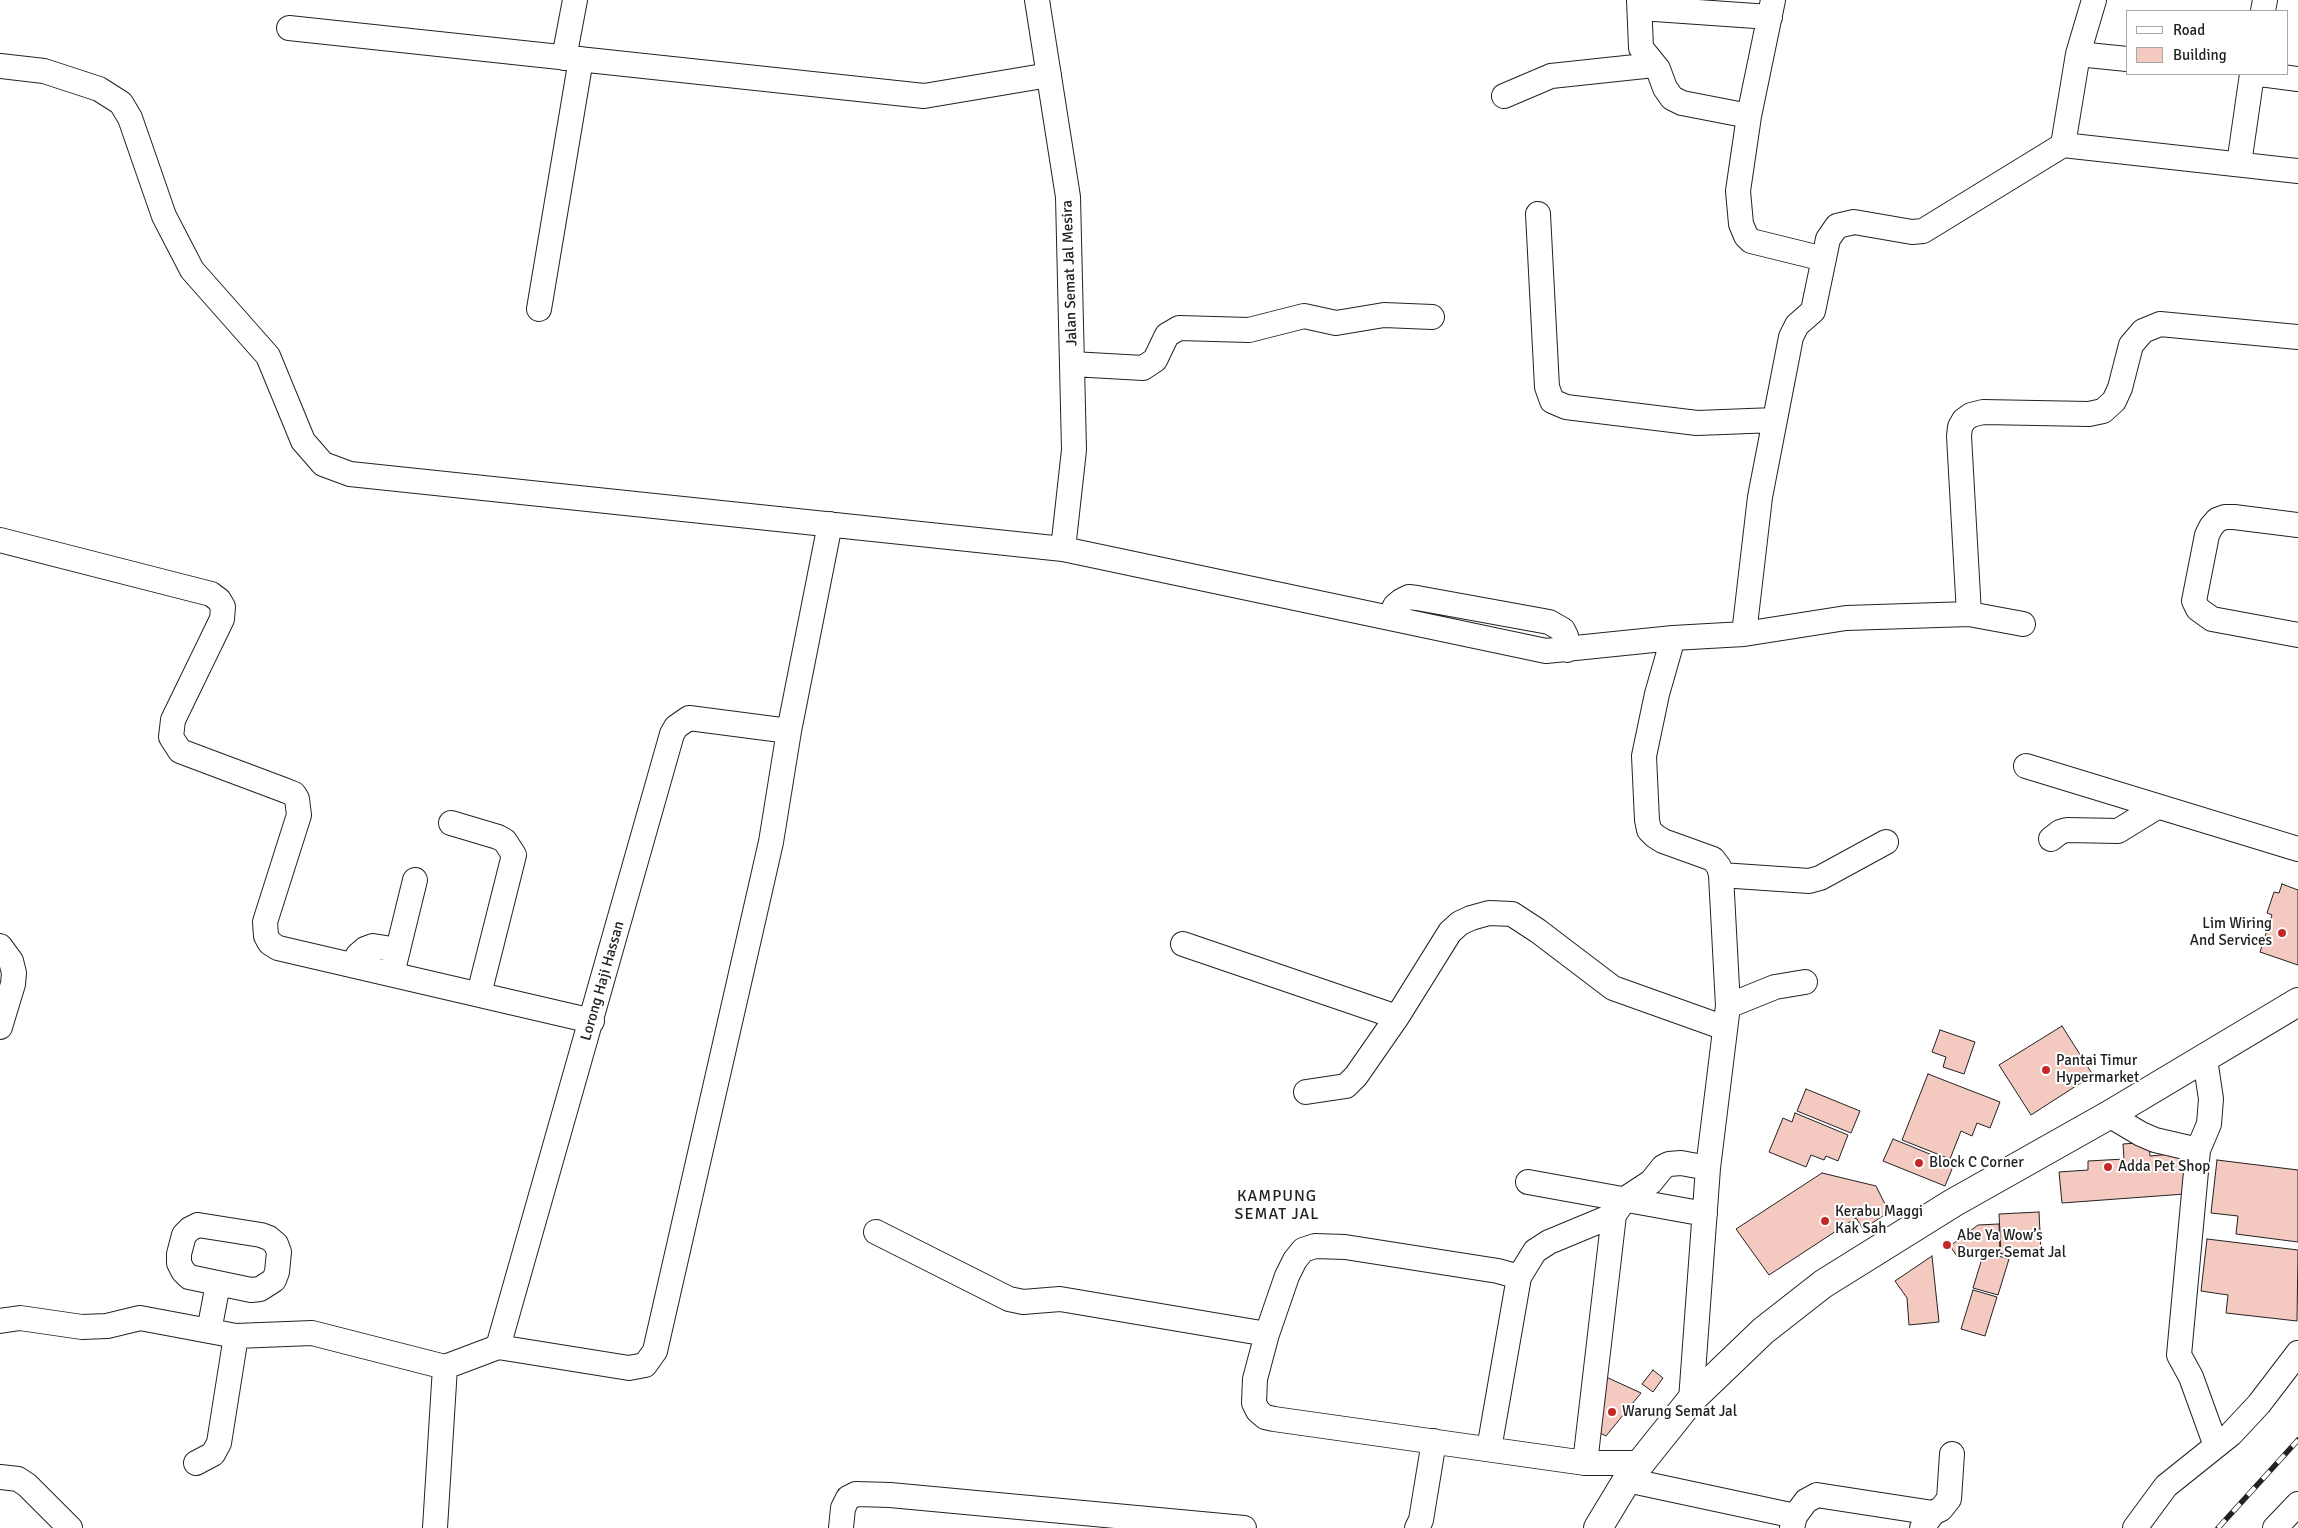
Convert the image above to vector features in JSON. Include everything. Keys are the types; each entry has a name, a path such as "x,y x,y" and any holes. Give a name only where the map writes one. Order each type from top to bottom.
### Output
{"main road":[{"path":"1598,1528 1633,1471 1691,1400 1762,1331 1824,1284 1953,1203 2109,1115 2298,1002"}],"street":[{"path":"539,309 573,58 575,0"},
{"name":"Jalan Semat Jal Mesira","path":"1037,0 1068,197 1074,450 1063,548"},
{"path":"2063,145 2078,54 2094,0"},
{"path":"1749,116 1677,102 1668,94 1658,69 1641,48 1640,4 1772,8 1749,116 1738,191 1742,230 1746,236 1758,243 1824,259"},
{"path":"289,28 924,96 1049,74"},
{"path":"2078,54 2126,59"},
{"path":"1504,96 1550,76 1654,65"},
{"path":"0,66 44,71 99,89 121,103 130,118 164,216 192,270 268,356 303,441 323,464 350,474 1063,548 1546,651 1673,638 1744,634 1846,618 1969,614 2022,624"},
{"path":"2239,164 2252,75"},
{"path":"2268,75 2298,79"},
{"path":"1744,634 1760,497 1792,332 1813,311 1828,239 1837,226 1854,222 1912,232 1923,231 2063,145 2298,171"},
{"path":"1538,214 1546,387 1552,401 1566,407 1697,423 1775,420"},
{"path":"1072,364 1143,368 1155,360 1167,335 1179,328 1249,330 1304,316 1336,323 1384,315 1432,318"},
{"path":"1969,614 1959,436 1960,427 1964,420 1971,415 1983,412 2089,414 2103,411 2114,402 2120,388 2131,345 2143,331 2160,324 2298,337"},
{"path":"2298,525 2234,517 2225,517 2217,520 2207,534 2194,601 2198,609 2212,619 2298,635"},
{"path":"0,1321 20,1318 82,1327 107,1326 140,1318 236,1336 312,1333 445,1366 498,1347 629,1368 645,1365 651,1359 657,1342 771,842 789,731 830,524"},
{"path":"0,540 211,594 219,600 223,607 222,619 173,720 171,738 180,750 294,794 297,799 299,815 264,922 266,936 270,943 278,948 592,1021"},
{"path":"1673,638 1657,694 1644,756 1648,825 1655,836 1663,841 1713,859 1719,866 1721,875 1727,1017 1708,1168 1691,1400"},
{"name":"Lorong Haji Hassan","path":"498,1347 676,727 690,718 698,718 789,731"},
{"path":"2026,766 2157,808 2298,849"},
{"path":"2051,840 2060,832 2067,830 2118,831 2157,808"},
{"path":"451,823 505,840 514,855 479,994"},
{"path":"1721,875 1809,881 1820,878 1886,842"},
{"path":"392,974 416,880"},
{"path":"1306,1092 1346,1086 1356,1076 1397,1017 1450,932 1460,923 1489,913 1512,914 1613,988 1727,1017 1775,987 1805,982"},
{"path":"1183,944 1397,1017"},
{"path":"0,946 11,961 14,972 13,984 0,1027"},
{"path":"354,965 358,955 365,949 373,946 398,950"},
{"path":"2205,1059 2211,1100 2209,1124 2198,1150 2179,1354 2191,1377 2216,1446"},
{"path":"2109,1115 2155,1140 2198,1150"},
{"path":"1489,1449 1519,1277 1530,1257 1542,1246 1619,1207 1651,1182 1663,1167 1669,1164 1681,1163 1708,1168"},
{"path":"1528,1182 1619,1207 1706,1214"},
{"path":"1585,1463 1619,1207"},
{"path":"876,1232 1009,1299 1023,1302 1060,1299 1267,1334"},
{"path":"1519,1277 1498,1271 1346,1247 1309,1247 1303,1250 1295,1260 1267,1334 1253,1394 1254,1403 1258,1411 1265,1416 1633,1471 1793,1522 1806,1500 1817,1495 1927,1520 1949,1499 1952,1454"},
{"path":"208,1331 218,1284"},
{"path":"196,1463 213,1454 219,1444 236,1336"},
{"path":"2135,1528 2166,1486 2231,1434 2259,1404 2298,1352"},
{"path":"435,1528 445,1366"},
{"path":"1417,1528 1421,1520 1434,1441"},
{"path":"0,1477 18,1480 27,1485 70,1528"},
{"path":"840,1528 848,1498 856,1494 890,1494 1117,1522 1244,1528"},
{"path":"2275,1528 2298,1504"}],"building":[{"name":"Lim Wiring And Services","path":"2282,884 2298,890 2298,965 2260,952 2272,915 2267,913 2274,892 2279,893"},
{"name":"Pantai Timur Hypermarket","path":"2062,1026 2093,1075 2031,1115 1999,1065"},
{"path":"1940,1030 1975,1042 1964,1074 1943,1067 1946,1057 1932,1052"},
{"path":"1928,1074 2000,1102 1990,1128 1977,1123 1972,1136 1961,1131 1950,1159 1902,1140"},
{"path":"1806,1089 1860,1111 1851,1133 1797,1111"},
{"path":"1795,1113 1848,1135 1838,1161 1826,1156 1824,1160 1811,1155 1806,1167 1769,1152 1783,1118 1792,1122"},
{"name":"Block C Corner","path":"1893,1139 1954,1164 1945,1186 1883,1161"},
{"path":"2149,1142 2150,1156 2183,1153 2185,1194 2062,1203 2059,1172 2088,1170 2088,1161 2124,1159 2123,1144"},
{"path":"2217,1160 2298,1170 2298,1242 2236,1234 2238,1216 2211,1213"},
{"path":"1822,1173 1876,1186 1889,1212 1863,1229 1856,1218 1769,1275 1736,1229"},
{"path":"2039,1212 2041,1252 2001,1254 1999,1214"},
{"path":"1999,1224 2000,1254 1972,1249 1959,1259 1950,1246 1978,1225"},
{"path":"2207,1239 2298,1250 2297,1321 2226,1313 2228,1295 2201,1291"},
{"path":"1984,1252 2009,1259 1998,1295 1973,1288"},
{"path":"1932,1256 1939,1322 1909,1325 1907,1298 1895,1281"},
{"path":"1973,1290 1997,1297 1985,1336 1961,1329"},
{"path":"1653,1370 1663,1378 1653,1392 1642,1384"},
{"name":"Warung Semat Jal","path":"1604,1376 1641,1393 1606,1436 1596,1431"}],"railway":[{"path":"2218,1528 2298,1440"}],"place":[{"name":"Lim Wiring And Services","path":"2282,933"},
{"name":"Pantai Timur Hypermarket","path":"2046,1070"},
{"name":"Block C Corner","path":"1919,1163"},
{"name":"Adda Pet Shop","path":"2108,1167"},
{"name":"Kerabu Maggi Kak Sah","path":"1825,1221"},
{"name":"Abe Ya Wow’s Burger Semat Jal","path":"1947,1245"},
{"name":"Warung Semat Jal","path":"1612,1412"}],"district":[{"name":"KAMPUNG SEMAT JAL","path":"1277,1206"}]}
